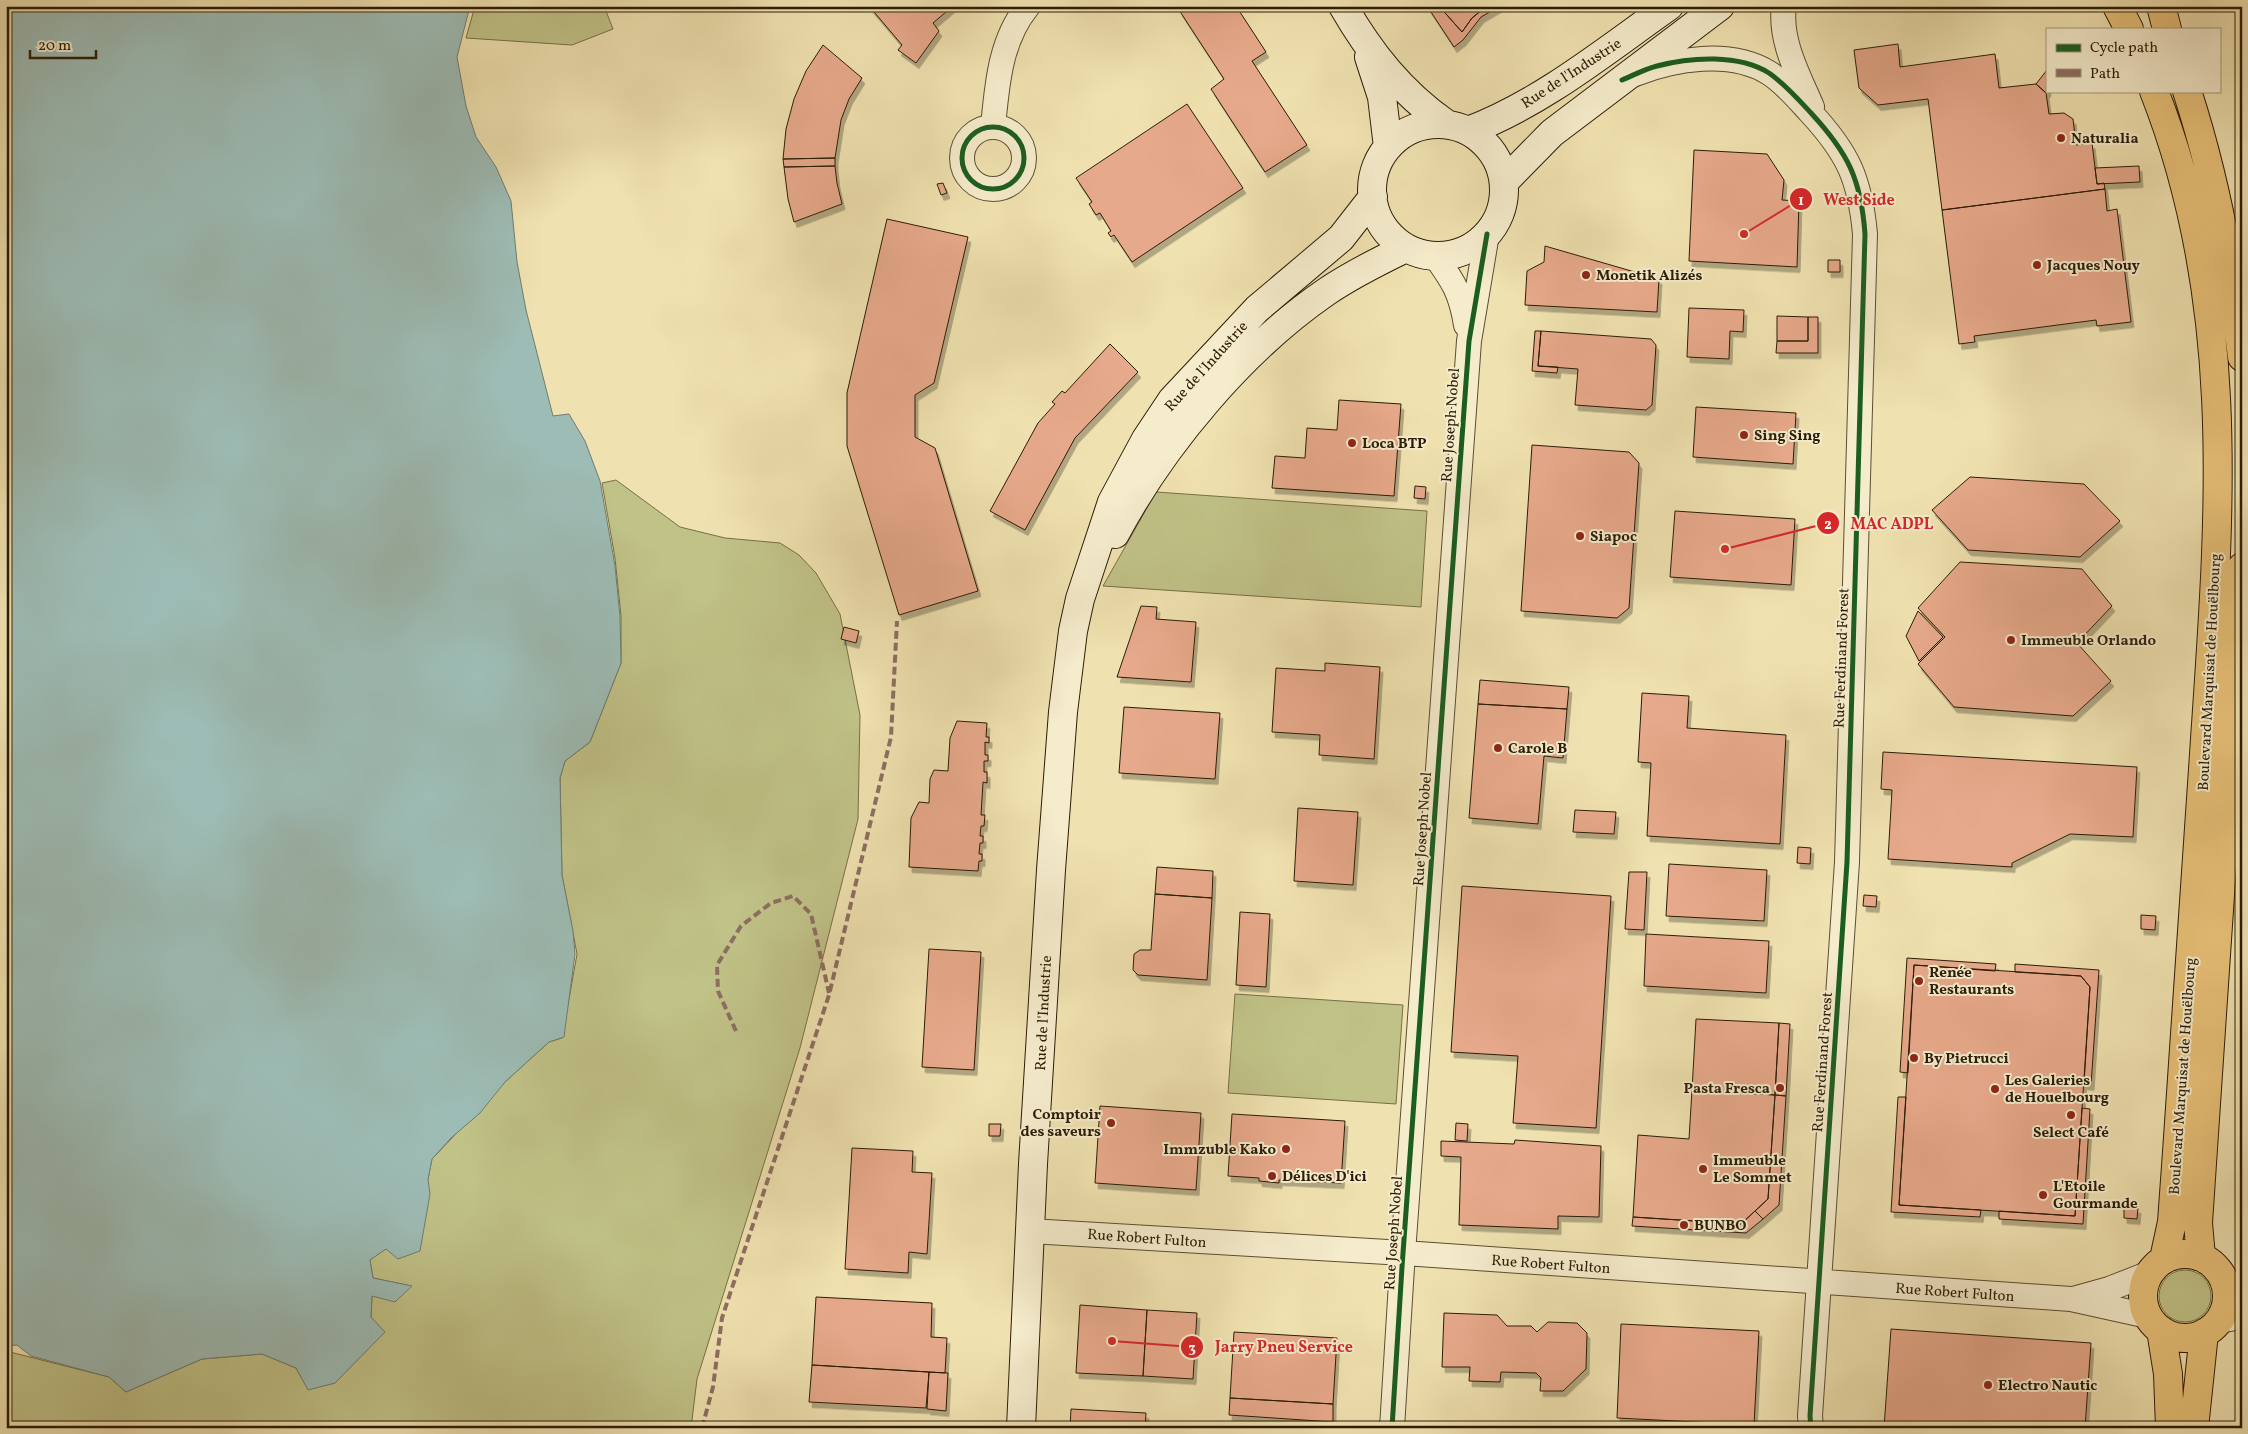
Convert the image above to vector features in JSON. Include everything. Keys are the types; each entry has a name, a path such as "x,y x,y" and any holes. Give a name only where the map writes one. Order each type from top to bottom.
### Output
{"main road":[{"path":"1343,6 1362,37 1402,88 1456,127"},
{"name":"Rue de l'Industrie","path":"1456,127 1484,142 1494,154 1504,182 1504,197 1500,212 1487,234 1473,246 1459,252 1435,256 1423,254 1406,248 1392,238 1380,223 1374,206 1372,188 1374,170 1394,139 1409,130 1426,124 1456,127 1494,121 1560,82 1669,6"},
{"path":"1504,182 1552,133 1720,6"},
{"path":"2117,6 2128,28"},
{"path":"2161,6 2167,28"},
{"path":"1362,37 1382,97 1388,146"},
{"name":"Boulevard Marquisat de Houëlbourg","path":"2154,92 2181,168 2203,267 2212,324 2218,402 2219,452 2215,587 2172,1222 2157,1266"},
{"path":"2187,92 2219,214 2232,284 2242,357"},
{"name":"Rue de l'Industrie","path":"1021,1428 1030,1231 1063,712 1073,631 1080,599 1112,502 1146,439 1172,400 1257,309 1341,238 1373,197"},
{"name":"Rue de l'Industrie","path":"1080,599 1127,511 1171,446 1204,403 1272,335 1326,292 1406,248"},
{"name":"Boulevard Marquisat de Houëlbourg","path":"2202,1257 2198,1223 2199,1203 2242,568"},
{"path":"2170,1428 2168,1374 2155,1323 2143,1294 2157,1266 2179,1254 2202,1257 2233,1286 2227,1296 2194,1428"},
{"path":"2155,1323 2178,1337 2192,1337 2221,1324"}],"street":[{"path":"993,127 997,86 1004,50 1013,30 1028,6"},
{"name":"Rue Ferdinand Forest","path":"1784,6 1784,27 1794,65 1818,120"},
{"name":"Rue Ferdinand Forest","path":"1622,80 1656,66 1680,61 1723,60 1741,63 1768,73 1781,83 1818,120 1840,148 1855,176 1863,208 1865,234 1847,862 1810,1416 1811,1428"},
{"name":"Rue Joseph Nobel","path":"1392,1428 1469,341 1487,234"},
{"name":"Rue Joseph Nobel","path":"1435,256 1462,300 1469,341"},
{"name":"Rue Robert Fulton","path":"1030,1231 1404,1254 2071,1300 2155,1323"},
{"name":"Rue Robert Fulton","path":"2071,1300 2109,1289 2157,1266"}],"green space":[{"path":"475,6 604,6 613,29 572,45 466,38"},
{"path":"616,480 680,527 725,538 780,543 799,555 816,573 840,614 860,715 858,819 800,1048 697,1379 691,1428 6,1428 6,1351 109,1377 126,1392 202,1359 262,1354 296,1368 308,1389 335,1383 384,1332 371,1317 372,1296 411,1286 373,1278 370,1260 386,1248 428,1179 432,1159 505,1082 549,1042 562,1038 577,954 562,875 560,778 565,761 590,742 621,663 621,616 615,558 602,483"},
{"path":"1156,492 1427,511 1421,607 1103,586"},
{"path":"1235,994 1403,1005 1396,1104 1228,1093"},
{"path":"2180,1270 2190,1270 2204,1277 2211,1291 2211,1301 2204,1315 2190,1322 2180,1322 2170,1318 2163,1311 2159,1301 2159,1291 2163,1281 2170,1274"}],"water":[{"path":"6,6 470,6 457,57 466,106 476,137 496,167 511,201 517,262 526,310 553,416 569,414 585,441 600,481 615,566 620,616 621,663 590,742 565,761 560,778 562,875 573,931 575,954 564,1037 549,1042 505,1082 480,1113 451,1138 432,1159 428,1179 430,1194 420,1251 398,1259 386,1249 370,1260 373,1278 412,1286 395,1302 372,1296 371,1317 385,1332 335,1383 308,1390 296,1368 262,1354 202,1359 126,1392 109,1377 31,1356 17,1345 6,1346"}],"building":[{"path":"869,6 953,6 933,23 939,31 916,63 898,50 902,45"},
{"path":"1185,6 1236,6 1266,52 1252,61 1307,145 1265,172 1211,89 1224,79 1179,10"},
{"path":"1427,6 1439,6 1462,32 1472,18 1484,8 1500,6 1481,17 1463,40 1454,47"},
{"path":"1439,6 1487,6 1472,18 1462,32"},
{"path":"1898,44 1900,67 1995,54 1999,88 2036,84 2046,93 2049,114 2064,113 2073,119 2076,145 2092,143 2097,184 2104,183 2105,189 1942,210 1928,99 1878,105 1859,88 1854,50"},
{"path":"823,45 862,78 849,99 841,120 835,158 783,159 786,129 794,99 806,71"},
{"path":"2046,71 2047,92 2046,93 2036,84"},
{"path":"1187,104 1243,188 1132,262 1114,235 1111,237 1108,233 1111,231 1100,213 1096,215 1089,204 1092,202 1076,178"},
{"path":"1694,150 1767,154 1784,180 1782,200 1799,201 1797,267 1689,261"},
{"path":"835,158 835,166 784,167 783,159"},
{"path":"835,166 842,204 794,222 788,199 784,167"},
{"path":"2139,166 2140,182 2097,184 2095,168"},
{"path":"943,183 947,193 941,195 937,184"},
{"name":"Jacques Nouy","path":"2105,189 2107,211 2117,209 2131,322 2097,326 2096,320 1974,336 1975,342 1959,344 1942,210"},
{"path":"887,219 968,237 934,383 915,395 915,437 935,448 978,591 899,615 847,446 847,393"},
{"name":"Monetik Alizés","path":"1545,246 1659,279 1657,312 1525,305 1527,271 1544,262"},
{"path":"1828,260 1840,260 1840,272 1828,272"},
{"path":"1689,308 1744,310 1743,332 1730,331 1729,359 1687,357"},
{"path":"1777,316 1808,317 1808,341 1777,341"},
{"path":"1808,317 1818,317 1818,353 1776,353 1777,341 1808,341"},
{"path":"1535,331 1541,331 1538,366 1558,367 1557,373 1532,371"},
{"path":"1541,331 1651,339 1656,345 1652,405 1646,410 1575,405 1578,369 1538,366"},
{"path":"1110,344 1138,372 1075,438 1025,530 990,511 1038,423 1055,404 1052,402 1062,391 1065,393"},
{"name":"Loca BTP","path":"1339,400 1401,404 1394,496 1272,488 1275,456 1305,458 1307,428 1337,430"},
{"name":"Sing Sing","path":"1696,407 1796,413 1793,464 1693,457"},
{"name":"Siapoc","path":"1532,445 1629,452 1639,463 1629,608 1617,618 1521,611"},
{"path":"1970,477 2084,484 2120,521 2080,557 1968,550 1932,510"},
{"path":"1415,486 1426,487 1425,499 1414,498"},
{"path":"1675,511 1795,519 1791,585 1670,577"},
{"name":"Immeuble Orlando","path":"1960,562 2082,569 2112,606 2077,643 2111,681 2073,716 1954,707 1918,664 1945,637 1918,608"},
{"path":"1141,606 1157,607 1156,619 1196,622 1191,682 1117,677"},
{"path":"1918,611 1943,637 1919,661 1906,636"},
{"path":"844,627 859,631 856,643 841,639"},
{"path":"1325,663 1380,667 1374,759 1319,755 1320,735 1272,732 1276,668 1325,671"},
{"path":"1480,680 1569,687 1567,709 1478,704"},
{"path":"1642,693 1689,696 1687,728 1786,735 1780,844 1647,836 1651,763 1638,762"},
{"path":"1478,704 1567,709 1563,758 1544,756 1538,824 1469,818"},
{"path":"1124,707 1220,713 1215,779 1119,773"},
{"path":"957,721 987,723 986,737 989,737 989,743 985,742 985,755 988,755 988,761 984,761 984,772 987,772 987,783 983,782 981,815 985,815 984,826 981,826 980,836 983,836 983,843 980,843 979,854 982,854 982,861 979,861 978,871 909,867 911,818 919,802 929,803 930,779 934,770 948,771 950,738"},
{"path":"1883,752 2137,767 2133,837 2070,834 2012,863 2012,867 1888,859 1892,790 1881,789"},
{"path":"1298,808 1358,812 1353,885 1294,881"},
{"path":"1575,810 1616,812 1614,834 1573,832"},
{"path":"1798,847 1811,848 1810,864 1797,863"},
{"path":"1669,864 1767,870 1764,921 1666,916"},
{"path":"1157,867 1213,871 1212,898 1155,894"},
{"path":"1629,872 1647,872 1644,930 1625,929"},
{"path":"1462,886 1611,896 1596,1128 1513,1123 1518,1056 1451,1052"},
{"path":"1155,894 1212,898 1207,980 1138,975 1133,970 1134,954 1140,950 1151,950"},
{"path":"1864,895 1877,896 1876,907 1863,906"},
{"path":"1240,912 1270,914 1266,987 1236,985"},
{"path":"2141,915 2156,916 2155,930 2141,929"},
{"path":"1646,934 1769,941 1766,993 1644,986"},
{"path":"929,949 981,952 974,1070 922,1067"},
{"path":"1907,958 1996,964 1995,971 1914,965 1908,1073 1900,1072"},
{"path":"2015,964 2099,970 2091,1085 2084,1084 2090,987 2081,976 2015,972"},
{"name":"Les Galeries de Houelbourg","path":"1914,965 2081,976 2090,987 2075,1216 1899,1205"},
{"path":"1696,1019 1779,1023 1775,1095 1692,1090"},
{"path":"1779,1023 1790,1024 1786,1096 1775,1095"},
{"name":"Immeuble Le Sommet","path":"1692,1090 1775,1095 1768,1199 1741,1224 1633,1217 1638,1135 1689,1139"},
{"path":"1775,1095 1786,1096 1779,1205 1763,1219 1755,1211 1768,1199"},
{"path":"1898,1097 1906,1097 1899,1205 1981,1210 1980,1217 1891,1212"},
{"path":"1100,1106 1201,1113 1196,1190 1095,1183"},
{"path":"2082,1108 2090,1109 2083,1224 1999,1219 1999,1211 2075,1216"},
{"name":"Immzuble Kako","path":"1232,1114 1345,1121 1341,1183 1279,1180 1279,1183 1259,1181 1259,1178 1228,1176"},
{"path":"1456,1123 1468,1124 1467,1141 1455,1140"},
{"path":"989,1124 1001,1124 1000,1136 989,1136"},
{"path":"1515,1140 1601,1146 1599,1217 1558,1216 1558,1229 1459,1225 1461,1157 1441,1156 1441,1141 1514,1144"},
{"path":"852,1148 913,1151 912,1172 932,1173 927,1254 909,1252 908,1273 845,1269"},
{"path":"2124,1207 2138,1208 2137,1219 2124,1218"},
{"path":"1755,1211 1763,1219 1746,1233 1632,1226 1633,1217 1741,1224"},
{"path":"816,1297 932,1303 931,1337 947,1338 945,1373 812,1365"},
{"path":"1080,1305 1147,1310 1143,1376 1076,1373"},
{"path":"1147,1310 1197,1313 1193,1379 1143,1376"},
{"path":"1444,1313 1497,1315 1507,1326 1531,1326 1537,1332 1548,1322 1577,1323 1587,1333 1586,1369 1563,1391 1540,1391 1541,1378 1536,1373 1501,1372 1500,1382 1469,1381 1470,1367 1442,1367"},
{"path":"1621,1324 1759,1331 1754,1425 1617,1418"},
{"name":"Electro Nautic","path":"1891,1329 2091,1343 2085,1428 1884,1428"},
{"path":"1234,1332 1337,1338 1333,1404 1230,1398"},
{"path":"812,1365 929,1372 926,1408 809,1402"},
{"path":"929,1372 948,1373 946,1411 927,1409"},
{"path":"1230,1398 1333,1404 1333,1422 1229,1415"},
{"path":"1071,1409 1146,1413 1145,1428 1070,1428"}],"marked path":[{"path":"702,1428 713,1387 722,1318 829,995 891,737 897,621"},
{"path":"736,1031 718,991 717,965 741,926 771,903 793,896 811,914 829,993"}],"cycle path":[{"path":"1622,80 1657,66 1699,59 1729,60 1757,67 1769,73 1796,97 1824,127 1843,154 1856,182 1863,215 1865,234 1847,862 1810,1416 1811,1428"},
{"path":"987,127 999,127 1015,136 1022,146 1024,158 1022,170 1015,180 999,189 987,189 976,184 967,175 962,164 962,152 967,141 976,132 987,127"},
{"path":"1392,1428 1469,341 1487,234"}],"place":[{"name":"Naturalia","path":"2061,138"},
{"name":"West Side","path":"1744,234"},
{"name":"Jacques Nouy","path":"2037,265"},
{"name":"Monetik Alizés","path":"1586,275"},
{"name":"Sing Sing","path":"1744,435"},
{"name":"Loca BTP","path":"1352,443"},
{"name":"Siapoc","path":"1580,536"},
{"name":"MAC ADPL","path":"1725,549"},
{"name":"Immeuble Orlando","path":"2011,640"},
{"name":"Carole B","path":"1498,748"},
{"name":"Renée Restaurants","path":"1919,981"},
{"name":"By Pietrucci","path":"1914,1058"},
{"name":"Pasta Fresca","path":"1780,1088"},
{"name":"Les Galeries de Houelbourg","path":"1995,1089"},
{"name":"Select Café","path":"2071,1115"},
{"name":"Comptoir des saveurs","path":"1111,1123"},
{"name":"Immzuble Kako","path":"1286,1149"},
{"name":"Immeuble Le Sommet","path":"1703,1169"},
{"name":"Délices D'ici","path":"1272,1176"},
{"name":"L'Etoile Gourmande","path":"2043,1195"},
{"name":"BUNBO","path":"1684,1225"},
{"name":"Jarry Pneu Service","path":"1112,1341"},
{"name":"Electro Nautic","path":"1988,1385"}]}
